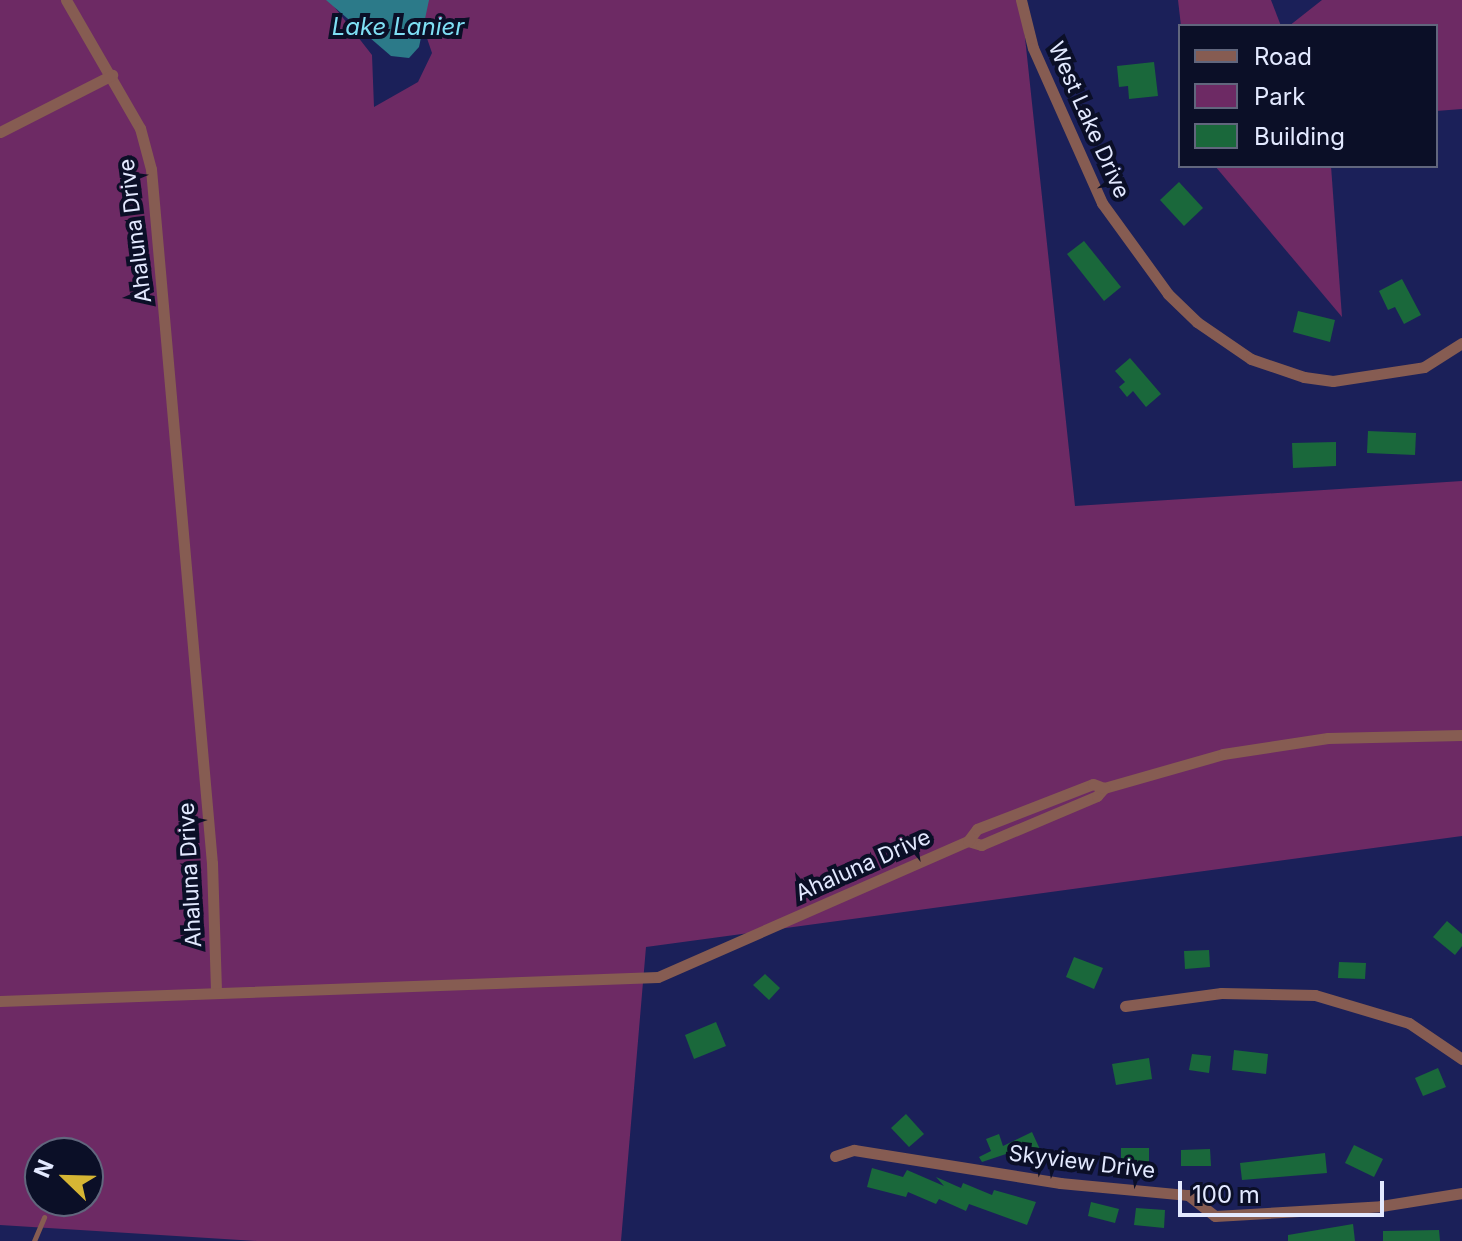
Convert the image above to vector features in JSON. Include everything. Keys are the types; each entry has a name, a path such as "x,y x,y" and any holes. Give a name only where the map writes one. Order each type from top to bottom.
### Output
{"street":[{"name":"Ahaluna Drive","path":"66,0 140,128 151,169 212,863 216,990 658,977 968,841 981,845 1097,796 1104,788 1279,743 1462,735"},
{"name":"West Lake Drive","path":"1021,0 1033,48 1102,203 1168,294 1197,322 1251,359 1304,377 1333,381 1424,367 1462,343"},
{"path":"0,132 112,75"},
{"path":"0,1001 216,990"},
{"path":"1125,1006 1221,993 1315,995 1409,1023 1462,1059"},
{"name":"Skyview Drive","path":"835,1156 854,1150 1060,1183 1188,1195 1215,1216 1381,1206 1462,1193"}],"lane":[{"path":"34,1241 44,1217"}],"green space":[{"path":"0,0 329,0 372,55 374,107 418,82 432,53 414,0 1021,0 1075,506 1462,481 1462,836 646,947 621,1241 257,1241 0,1225"},
{"path":"1178,0 1271,0 1280,24 1181,24"},
{"path":"1322,0 1462,0 1462,109 1438,111 1438,24 1292,24"},
{"path":"1217,168 1331,168 1342,317"}],"water":[{"name":"Lake Lanier","path":"326,0 429,0 419,47 409,58 391,56"}],"building":[{"path":"1154,62 1158,96 1129,99 1128,86 1119,87 1117,66"},
{"path":"1179,182 1203,208 1184,226 1160,200"},
{"path":"1084,241 1121,287 1104,301 1067,254"},
{"path":"1402,279 1421,315 1404,324 1395,307 1388,310 1379,291"},
{"path":"1298,311 1335,320 1330,342 1293,332"},
{"path":"1130,358 1161,394 1146,407 1133,391 1127,397 1119,387 1125,382 1115,371"},
{"path":"1368,431 1416,433 1415,455 1367,453"},
{"path":"1336,442 1336,466 1293,468 1292,443"},
{"path":"1447,921 1462,934 1462,946 1455,955 1433,937"},
{"path":"1209,950 1210,967 1185,969 1184,951"},
{"path":"1074,957 1103,968 1094,989 1066,977"},
{"path":"1339,962 1366,963 1365,979 1338,978"},
{"path":"765,974 780,988 769,1000 753,985"},
{"path":"716,1022 726,1046 694,1059 685,1035"},
{"path":"1234,1050 1268,1054 1266,1074 1232,1070"},
{"path":"1192,1054 1211,1056 1209,1073 1189,1070"},
{"path":"1149,1058 1152,1079 1116,1085 1112,1064"},
{"path":"1438,1068 1446,1087 1423,1096 1415,1078"},
{"path":"906,1114 924,1134 909,1147 891,1128"},
{"path":"1032,1132 1043,1156 1030,1162 1024,1148 982,1162 979,1157 991,1151 986,1139 999,1134 1003,1146"},
{"path":"1354,1145 1383,1159 1374,1177 1345,1163"},
{"path":"1121,1148 1149,1148 1149,1164 1121,1165"},
{"path":"1210,1149 1211,1166 1181,1166 1181,1150"},
{"path":"1325,1153 1327,1173 1242,1180 1240,1163"},
{"path":"872,1168 903,1177 907,1170 944,1186 936,1177 961,1188 963,1183 992,1195 994,1190 1036,1202 1027,1225 969,1204 966,1211 939,1199 936,1204 908,1192 906,1197 867,1187"},
{"path":"1091,1202 1119,1209 1115,1223 1088,1216"},
{"path":"1136,1208 1165,1210 1164,1228 1134,1225"},
{"path":"1353,1224 1355,1241 1288,1241 1288,1235"},
{"path":"1439,1230 1440,1241 1383,1241 1383,1231"}]}
